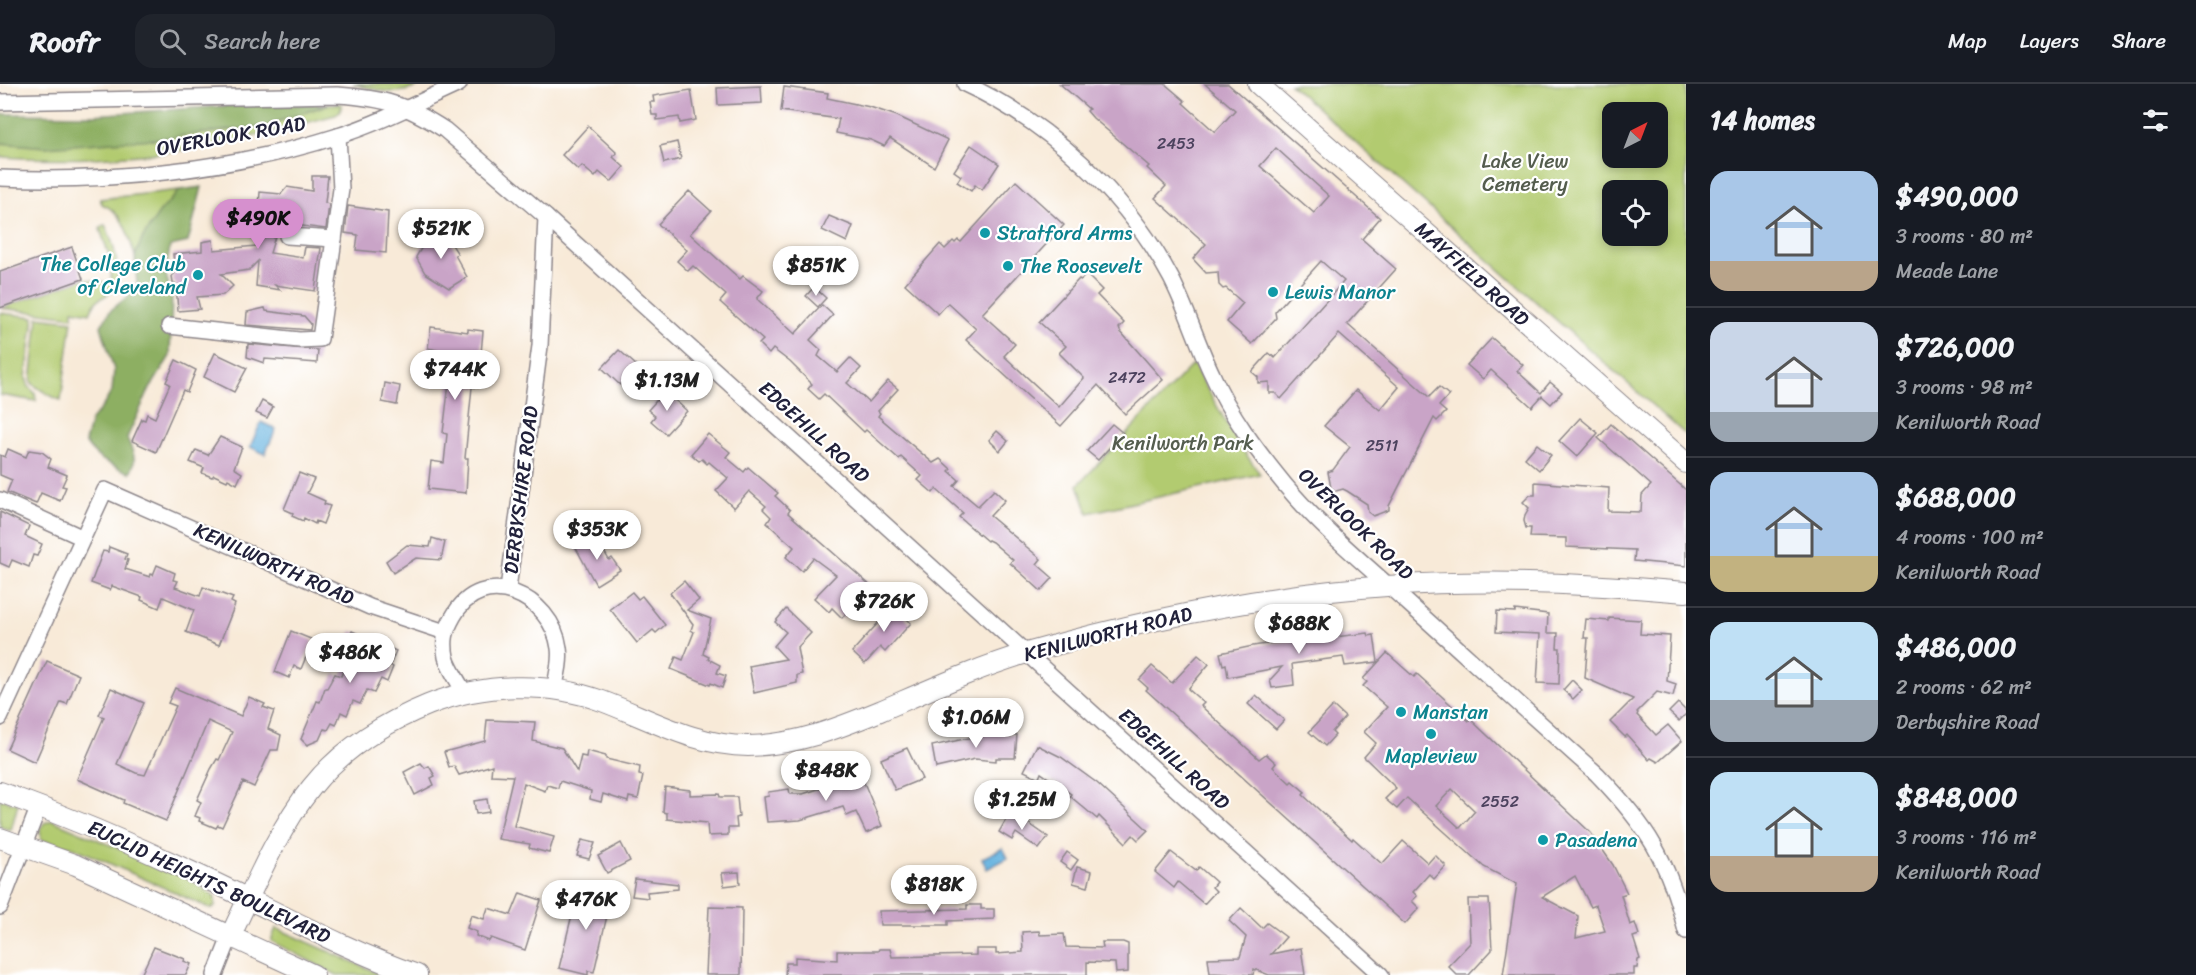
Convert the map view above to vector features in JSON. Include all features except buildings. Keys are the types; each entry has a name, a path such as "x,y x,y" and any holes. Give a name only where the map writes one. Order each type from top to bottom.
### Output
{"main road":[{"name":"MAYFIELD ROAD","path":"1258,84 1686,463"},
{"name":"KENILWORTH ROAD","path":"554,689 600,700 664,727 705,740 743,746 769,745 791,742 829,731 978,670 1026,653 1192,613 1305,594 1389,586 1576,583 1686,592"},
{"path":"230,937 290,819 309,789 359,742 389,723 435,702 465,694 510,688 554,689"},
{"name":"EUCLID HEIGHTS BOULEVARD","path":"0,792 90,826 382,962 417,975"},
{"name":"EUCLID HEIGHTS BOULEVARD","path":"0,838 76,865 314,975"}],"street":[{"name":"OVERLOOK ROAD","path":"0,178 123,176 216,164 271,154 338,136 408,108 459,84"},
{"name":"OVERLOOK ROAD","path":"965,84 1005,106 1056,141 1086,169 1126,213 1170,276 1211,373 1240,426 1287,487 1318,521 1597,774 1620,798 1656,846 1668,870 1686,931"},
{"name":"EDGEHILL ROAD","path":"0,102 337,95 374,98 408,108 445,130 546,217 1382,975"},
{"path":"169,326 299,340 320,339 341,189 338,136"},
{"name":"DERBYSHIRE ROAD","path":"546,217 540,346 508,589 533,602 545,614 552,627 559,647 559,665 554,689"},
{"path":"287,236 334,240"},
{"name":"KENILWORTH ROAD","path":"83,538 105,490 370,607 445,632"},
{"path":"0,500 83,538 0,718"},
{"path":"465,694 446,658 445,632 457,609 469,598 484,591 508,589"},
{"path":"0,907 39,806"},
{"path":"215,975 230,937"}],"green space":[{"path":"353,84 424,84 405,91 389,92"},
{"name":"Lake View Cemetery","path":"1290,84 1686,84 1686,435"},
{"path":"329,104 342,104 336,115 220,144 110,157 0,157 0,143 154,139 265,126"},
{"path":"329,104 265,126 154,139 45,147 0,143 0,114 92,115 226,106"},
{"path":"202,187 188,242 170,246 166,275 172,296 170,356 148,392 127,438 134,459 130,473 99,458 85,442 91,420 112,391 114,370 101,326 110,311 132,293 137,284 135,256 143,237 159,213 180,190"},
{"path":"180,190 154,221 135,256 120,219 102,204 100,199"},
{"path":"105,225 114,248 118,277 113,290 98,300 90,313 73,310 73,317 0,308 83,279 111,283 111,261 100,229"},
{"path":"0,313 34,317 26,378 29,387 35,393 36,401 0,395"},
{"path":"38,317 72,321 61,400 31,382"},
{"name":"Kenilworth Park","path":"1193,364 1238,443 1260,474 1088,513 1078,485"},
{"path":"0,799 18,804 11,830 0,827"},
{"path":"52,820 187,878 215,897 215,907 211,909 73,847 41,840 40,829 44,823"},
{"path":"276,928 382,975 337,975 271,941"}],"water":[{"path":"261,422 276,429 265,454 250,447"},
{"path":"1003,848 1008,858 987,869 982,858"}],"place":[{"name":"Stratford Arms","path":"985,233"},
{"name":"The Roosevelt","path":"1008,266"},
{"name":"The College Club of Cleveland","path":"198,275"},
{"name":"Lewis Manor","path":"1273,292"},
{"name":"Manstan","path":"1401,712"},
{"name":"Mapleview","path":"1431,734"},
{"name":"Pasadena","path":"1543,840"}]}
